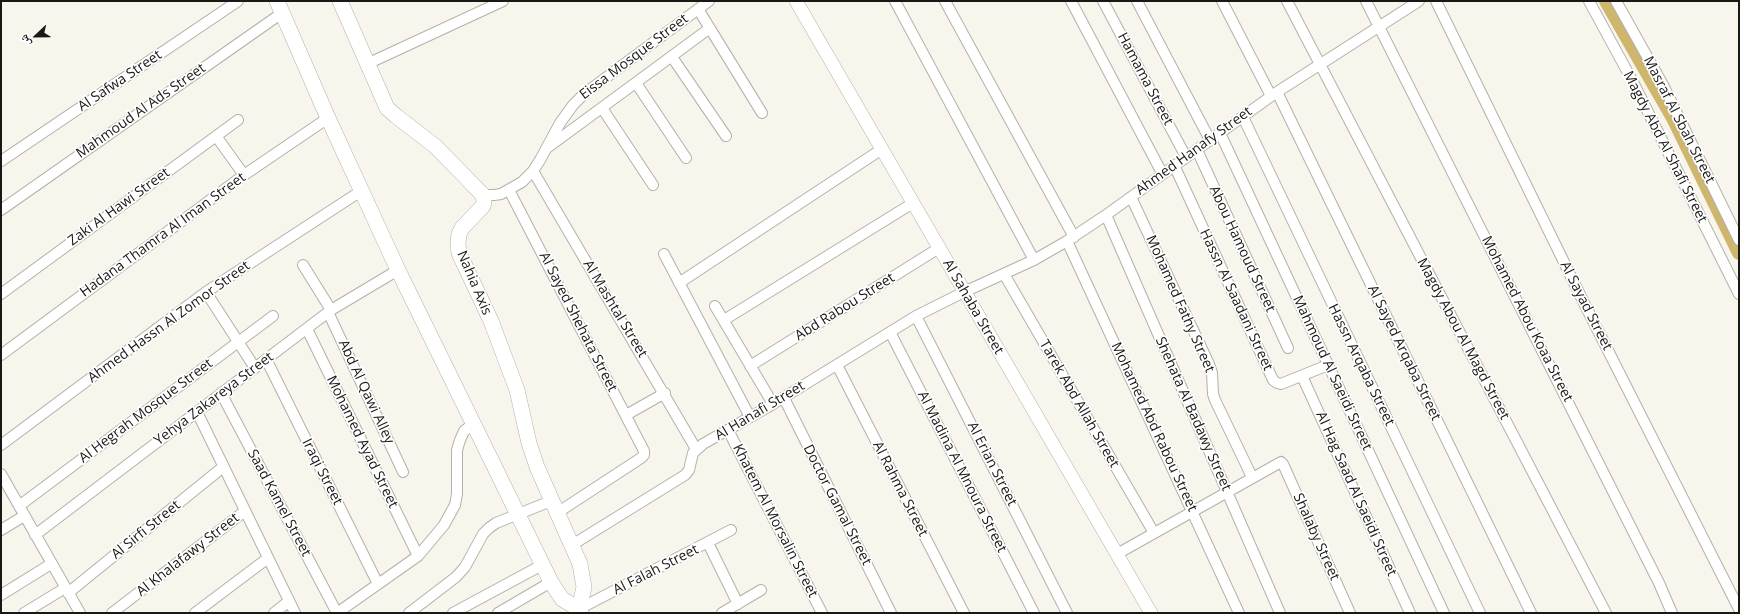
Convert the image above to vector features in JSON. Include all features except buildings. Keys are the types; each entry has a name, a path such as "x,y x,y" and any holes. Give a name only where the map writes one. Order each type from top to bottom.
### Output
{"main road":[{"path":"340,1 387,108 404,124 435,146 483,194"},
{"path":"279,7 361,192 542,565 562,599 580,611"},
{"name":"Nahia Axis","path":"483,194 483,206 462,228 459,234 459,253 491,321 514,383 532,455 580,564 584,587 580,611"}],"street":[{"name":"Al Safwa Street","path":"1,162 238,1"},
{"path":"367,64 502,1"},
{"name":"Eissa Mosque Street","path":"483,194 498,195 522,182 533,171 572,105 584,94 709,1"},
{"name":"Al Sahaba Street","path":"796,1 1151,613"},
{"path":"895,1 1034,260"},
{"name":"Mohamed Abd Rabou Street","path":"945,1 1070,239 1239,613"},
{"path":"1071,1 1162,173"},
{"name":"Hamama Street","path":"1103,1 1186,157"},
{"path":"1137,1 1210,140"},
{"name":"Al Sayed Arqaba Street","path":"1222,1 1274,94 1531,613"},
{"name":"Magdy Abou Al Magd Street","path":"1287,1 1606,613"},
{"name":"Mohamed Abou Koaa Street","path":"1366,1 1380,26 1659,583 1672,613"},
{"name":"Ahmed Hanafy Street","path":"964,292 1034,260 1070,239 1106,215 1162,173 1197,150 1274,94 1419,1"},
{"name":"Al Sayad Street","path":"1436,1 1586,307 1739,609"},
{"name":"Magdy Abd Al Shafi Street","path":"1589,1 1633,82 1739,294"},
{"name":"Masraf Al Sbah Street","path":"1616,1 1663,85 1739,240"},
{"name":"Mahmoud Al Ads Street","path":"1,210 279,7"},
{"path":"698,8 762,113"},
{"path":"545,150 710,28"},
{"path":"672,56 726,136"},
{"path":"636,83 686,158"},
{"path":"602,108 653,185"},
{"name":"Hassn Arqaba Street","path":"1243,117 1480,613"},
{"name":"Hadana Thamra Al Iman Street","path":"1,355 244,175 328,118"},
{"name":"Zaki Al Hawi Street","path":"1,294 238,120"},
{"name":"Mahmoud Al Saeidi Street","path":"1220,133 1444,613"},
{"path":"216,136 244,175"},
{"path":"679,283 882,150"},
{"name":"Abou Hamoud Street","path":"1197,150 1288,348"},
{"name":"Hassn Al Saadani Street","path":"1174,165 1273,380 1281,384 1328,365"},
{"name":"Al Mashtal Street","path":"533,171 665,393 696,449"},
{"name":"Al Sayed Shehata Street","path":"509,190 644,449 644,455 554,507"},
{"name":"Ahmed Hassn Al Zomor Street","path":"1,445 206,292 361,192"},
{"name":"Mohamed Fathy Street","path":"1131,197 1209,364 1212,373 1214,400 1252,477"},
{"path":"724,320 913,203"},
{"name":"Shehata Al Badawy Street","path":"1106,215 1280,613"},
{"name":"Abd Rabou Street","path":"750,366 939,248"},
{"path":"664,254 750,417"},
{"name":"Abd Al Qawi Alley","path":"303,265 330,311 403,472"},
{"name":"Yehya Zakareya Street","path":"36,535 330,311 398,270"},
{"name":"Tarek Abd Allah Street","path":"1004,274 1154,533"},
{"path":"206,292 255,368"},
{"name":"Al Hanafi Street","path":"696,449 784,398 916,316 964,292"},
{"path":"715,306 773,404"},
{"name":"Al Hegrah Mosque Street","path":"19,506 273,316"},
{"name":"Al Erian Street","path":"916,316 1067,613"},
{"name":"Mohamed Ayad Street","path":"307,329 418,556"},
{"name":"Al Madina Al Mnoura Street","path":"890,332 1034,613"},
{"name":"Iraqi Street","path":"266,359 378,584"},
{"name":"Al Rahma Street","path":"837,365 964,613"},
{"name":"Al Hag Saad Al Saeidi Street","path":"1302,376 1410,613"},
{"name":"Saad Kamel Street","path":"221,393 337,613"},
{"path":"626,415 665,393"},
{"name":"Doctor Gamal Street","path":"784,398 891,613"},
{"path":"197,412 295,613"},
{"path":"337,613 418,556 444,525 450,516 457,494 457,450 464,431 473,424"},
{"name":"Khatem Al Morsalin Street","path":"728,430 822,613"},
{"path":"572,546 685,475 689,470 693,453 696,449"},
{"name":"Shalaby Street","path":"1252,477 1280,462 1283,464 1350,613"},
{"name":"Al Sirfi Street","path":"24,613 67,590 223,467"},
{"path":"1,474 80,613"},
{"path":"1117,554 1252,477"},
{"path":"409,613 456,577 465,567 483,534 489,528 496,523 518,514 554,507"},
{"name":"Al Khalafawy Street","path":"112,613 245,511"},
{"path":"1,530 24,516"},
{"name":"Al Falah Street","path":"580,611 731,530"},
{"path":"708,543 738,604"},
{"path":"195,613 268,558"},
{"path":"1,595 52,564"},
{"path":"453,613 542,565"},
{"path":"498,613 551,582"},
{"path":"722,613 761,590"},
{"path":"274,613 289,601"}],"waterway":[{"path":"1606,1 1673,118 1739,253"}]}
